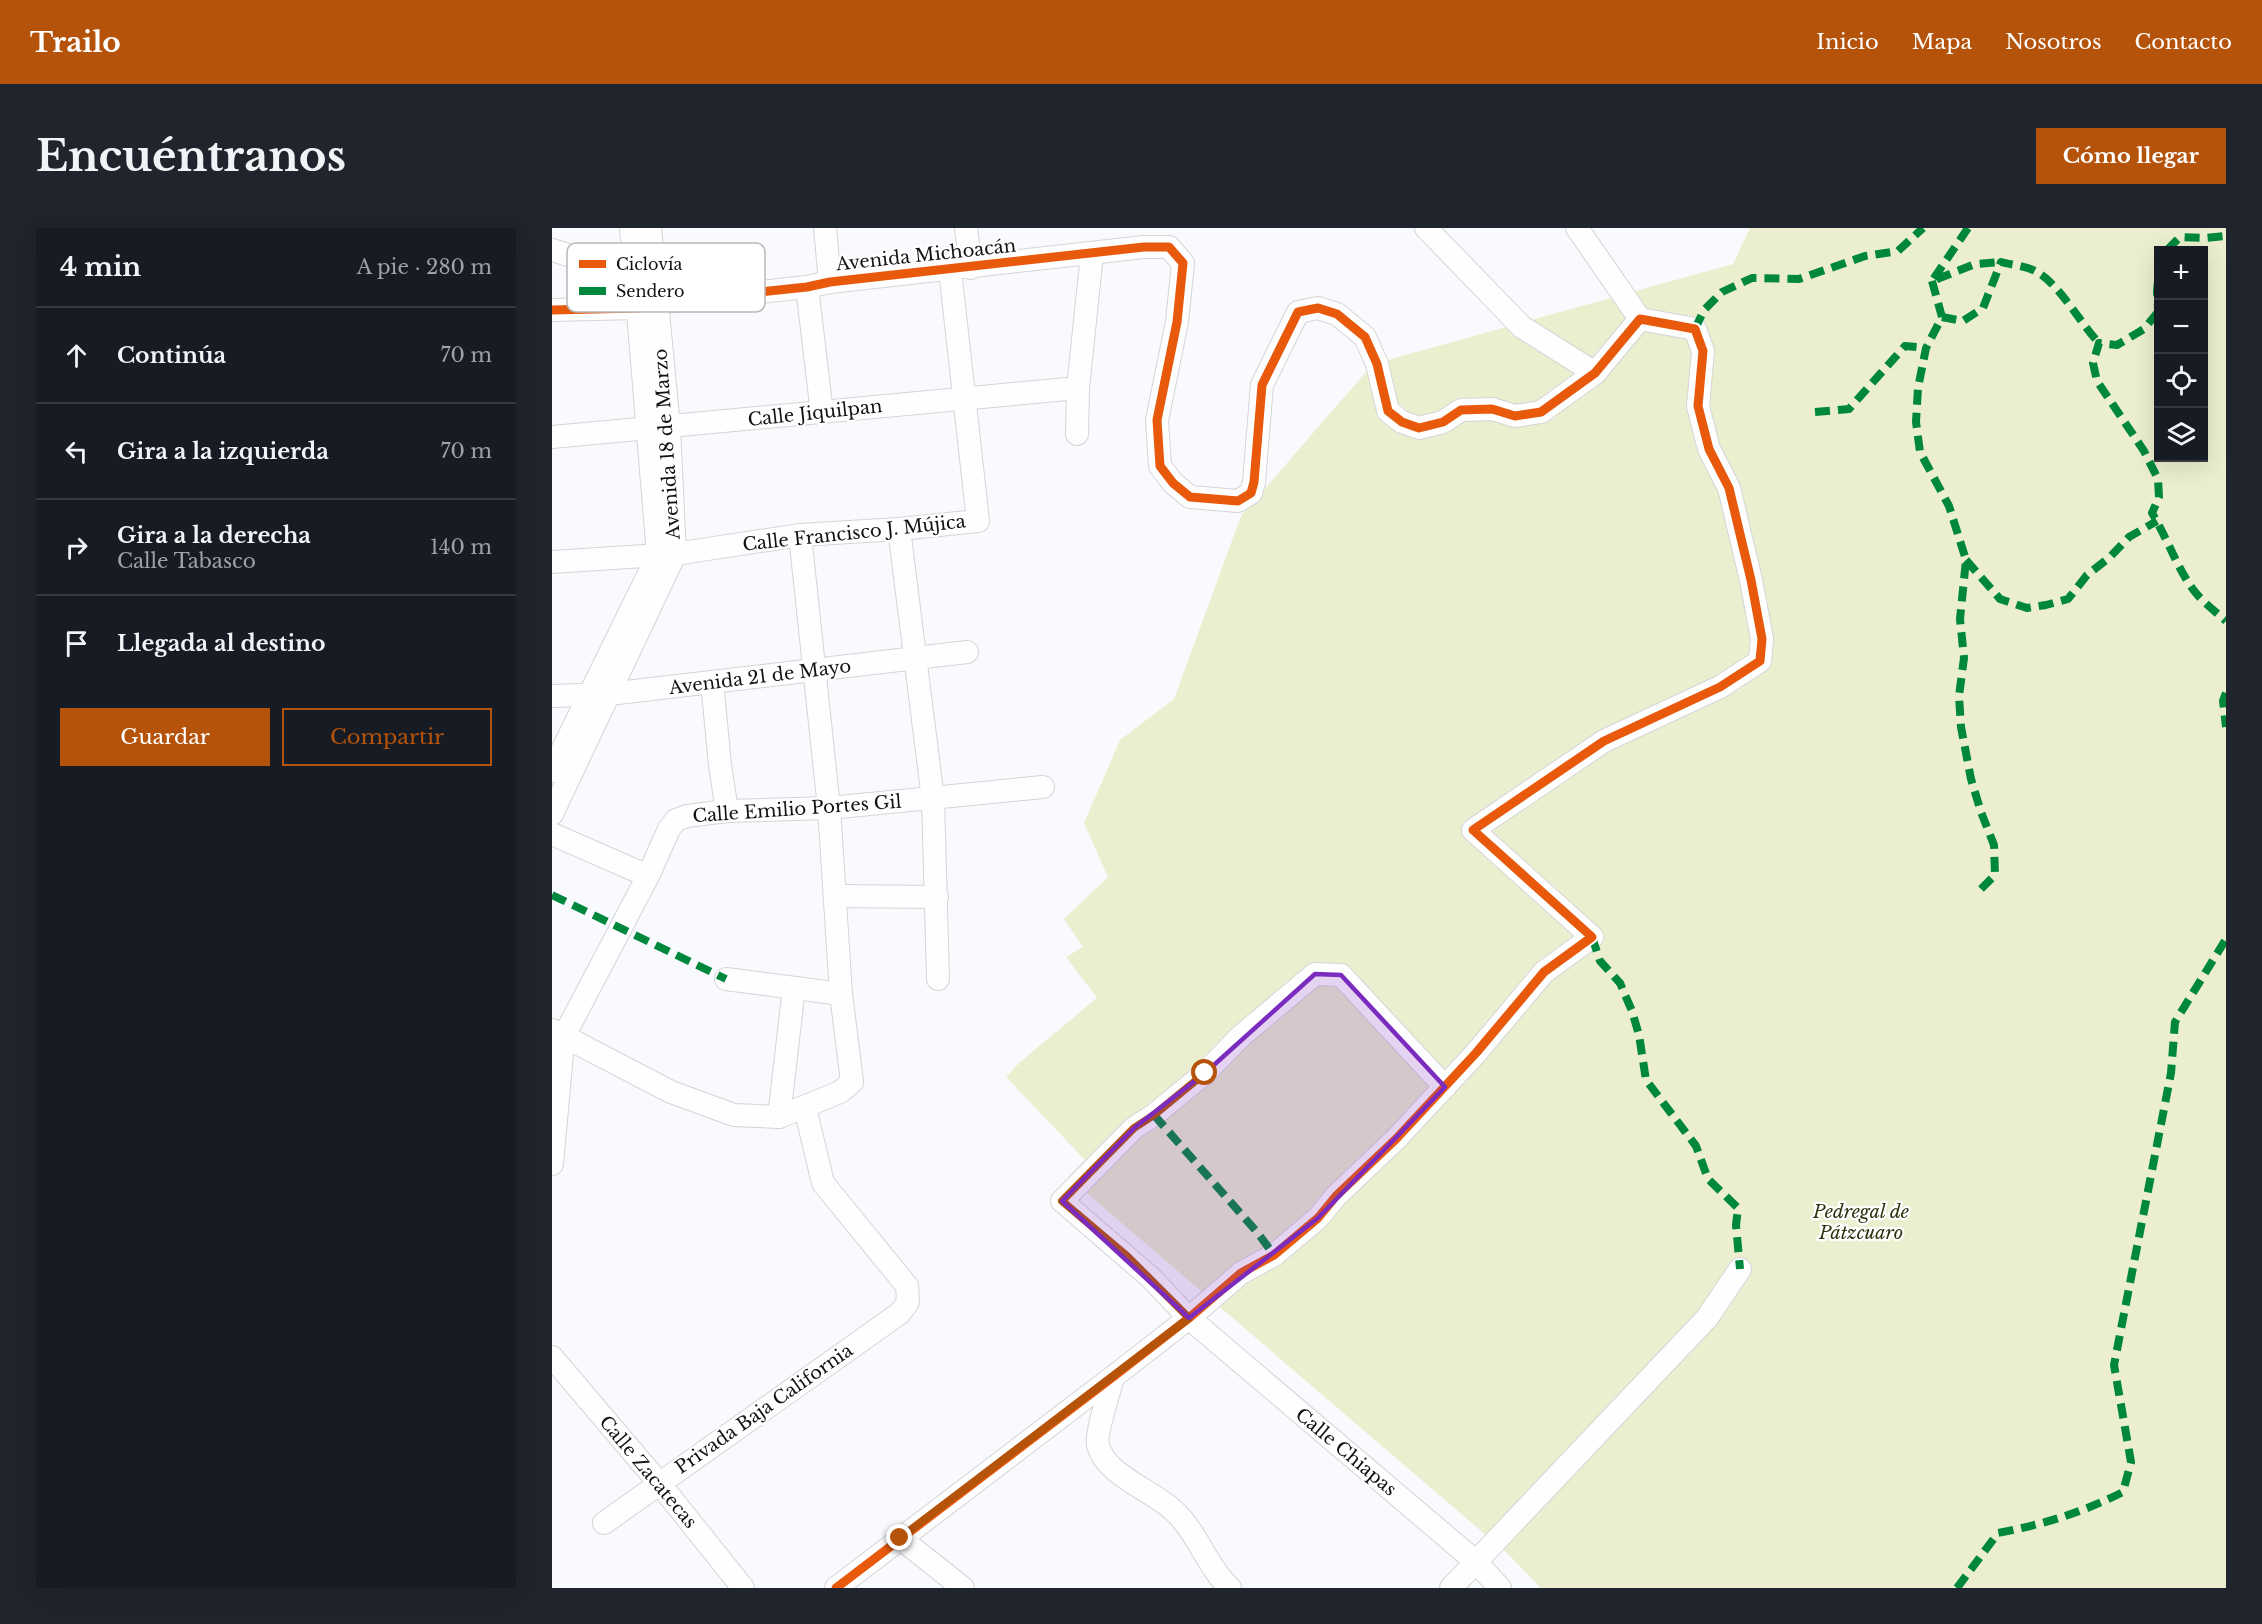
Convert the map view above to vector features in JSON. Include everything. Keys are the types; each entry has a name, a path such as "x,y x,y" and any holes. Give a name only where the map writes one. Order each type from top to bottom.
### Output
{"street":[{"name":"Avenida 18 de Marzo","path":"630,228 634,243"},
{"name":"Avenida 18 de Marzo","path":"649,243 650,228"},
{"path":"825,228 830,282"},
{"path":"964,397 960,269 966,228"},
{"path":"1426,228 1522,327 1595,373 1640,319"},
{"path":"836,1588 1189,1318 1241,1273 1274,1255 1318,1218 1336,1196 1396,1139 1445,1087 1544,972 1592,937 1473,830 1604,741 1719,687 1760,662 1760,631 1729,488 1709,449 1698,406 1703,351 1695,329 1640,319 1577,228"},
{"name":"Avenida Michoacán","path":"765,288 807,287 830,282 1144,247 1169,247 1183,263 1177,322 1156,420 1160,466 1173,483 1190,497 1238,501 1251,493 1254,482 1262,386 1298,312 1318,308 1337,314 1365,337 1377,364 1388,411 1402,422 1419,428 1443,422 1461,410 1492,409 1515,416 1541,412 1595,373"},
{"path":"552,250 567,257"},
{"path":"1077,434 1078,388 1092,254"},
{"path":"807,287 822,413"},
{"name":"Avenida Michoacán","path":"552,310 567,307"},
{"name":"Avenida 18 de Marzo","path":"552,811 600,694 666,555 659,428 648,312"},
{"name":"Calle Jiquilpan","path":"552,437 1078,388"},
{"name":"Calle Francisco J. Mújica","path":"552,562 666,555 800,535 978,521 964,397"},
{"path":"898,529 933,799 938,979"},
{"path":"552,1164 558,1033 671,1092 734,1115 779,1117 840,1092 852,1083 841,994 829,808 800,535"},
{"name":"Avenida 21 de Mayo","path":"552,696 600,694 967,652"},
{"path":"712,682 720,765 728,811"},
{"name":"Avenida 18 de Marzo","path":"552,771 600,694"},
{"name":"Calle Emilio Portes Gil","path":"552,1059 558,1033 648,876 669,829 676,820 687,816 728,811 829,808 1043,786"},
{"path":"552,834 648,876"},
{"path":"835,896 937,897"},
{"name":"Calle Chiapas","path":"1445,1087 1341,975 1315,974 1241,1036 1205,1073 1154,1115 1134,1128 1062,1201 1135,1263 1189,1318 1475,1561 1500,1588"},
{"path":"726,979 841,994"},
{"path":"779,1117 794,988"},
{"name":"Privada Baja California","path":"604,1523 900,1314 908,1302 907,1286 823,1183 805,1108"},
{"path":"1451,1588 1707,1318 1740,1269"},
{"name":"Calle Zacatecas","path":"552,1357 659,1483 743,1588"},
{"path":"1113,1377 1096,1442 1102,1457 1112,1469 1155,1495 1175,1512 1228,1587"},
{"path":"900,1538 963,1588"}],"highlighted area":[{"path":"1315,974 1341,975 1445,1087 1318,1218 1189,1318 1062,1201 1134,1128 1205,1073"}],"green space":[{"name":"Pedregal de Pátzcuaro","path":"1750,228 2226,228 2226,1588 1541,1588 1509,1555 1068,1177 1085,1160 1006,1077 1019,1063 1097,998 1066,957 1083,947 1064,919 1108,877 1084,823 1120,740 1174,699 1241,516 1373,364 1733,264"}],"marked path":[{"path":"1695,329 1704,310 1722,292 1752,278 1799,279 1865,256 1898,251 1923,228"},
{"path":"1968,228 1932,281 1975,264 2001,262"},
{"path":"2171,246 2180,237 2226,236"},
{"path":"1981,889 1995,875 1994,845 1971,779 1961,727 1959,696 1964,658 1960,619 1966,560 1949,506 1920,452 1916,422 1918,388 1926,348 1942,317 1963,321 1983,308 2001,262 2029,268 2045,278 2062,295 2099,343"},
{"path":"1932,281 1942,317"},
{"path":"2154,317 2144,329 2117,345 2099,343 2093,363 2097,381 2144,451 2158,479 2159,497 2152,513 2176,561 2196,593 2226,621"},
{"path":"1815,412 1849,409 1905,346 1926,348"},
{"path":"1966,560 2000,599 2027,608 2046,605 2068,599 2087,575 2110,557 2129,537 2157,521"},
{"path":"2226,693 2223,701 2226,727"},
{"path":"552,895 726,979"},
{"path":"1592,937 1600,961 1620,983 1632,1011 1639,1035 1646,1080 1696,1146 1708,1179 1738,1208 1736,1225 1740,1269"},
{"path":"1957,1588 1998,1533 2062,1517 2123,1492 2131,1462 2114,1365 2171,1073 2175,1022 2226,939"},
{"path":"1154,1115 1257,1232 1274,1255"}],"cycle path":[{"path":"765,291 830,282 1144,247 1169,247 1183,263 1177,322 1157,420 1160,466 1173,483 1190,497 1238,501 1251,493 1254,482 1262,385 1298,312 1318,308 1337,314 1365,337 1377,364 1388,411 1402,422 1419,428 1443,422 1461,410 1492,409 1515,416 1541,412 1595,373 1640,319 1695,329 1703,351 1698,406 1709,449 1729,488 1751,580 1762,639 1760,661 1720,687 1604,741 1473,830 1592,937 1544,972 1476,1053 1396,1139 1336,1196 1318,1218 1274,1255 1241,1273 1189,1318 836,1588"},
{"path":"552,310 567,310"}],"route":[{"path":"900,1538 1189,1318 1150,1277 1062,1201 1134,1128 1154,1115 1205,1073"}]}
